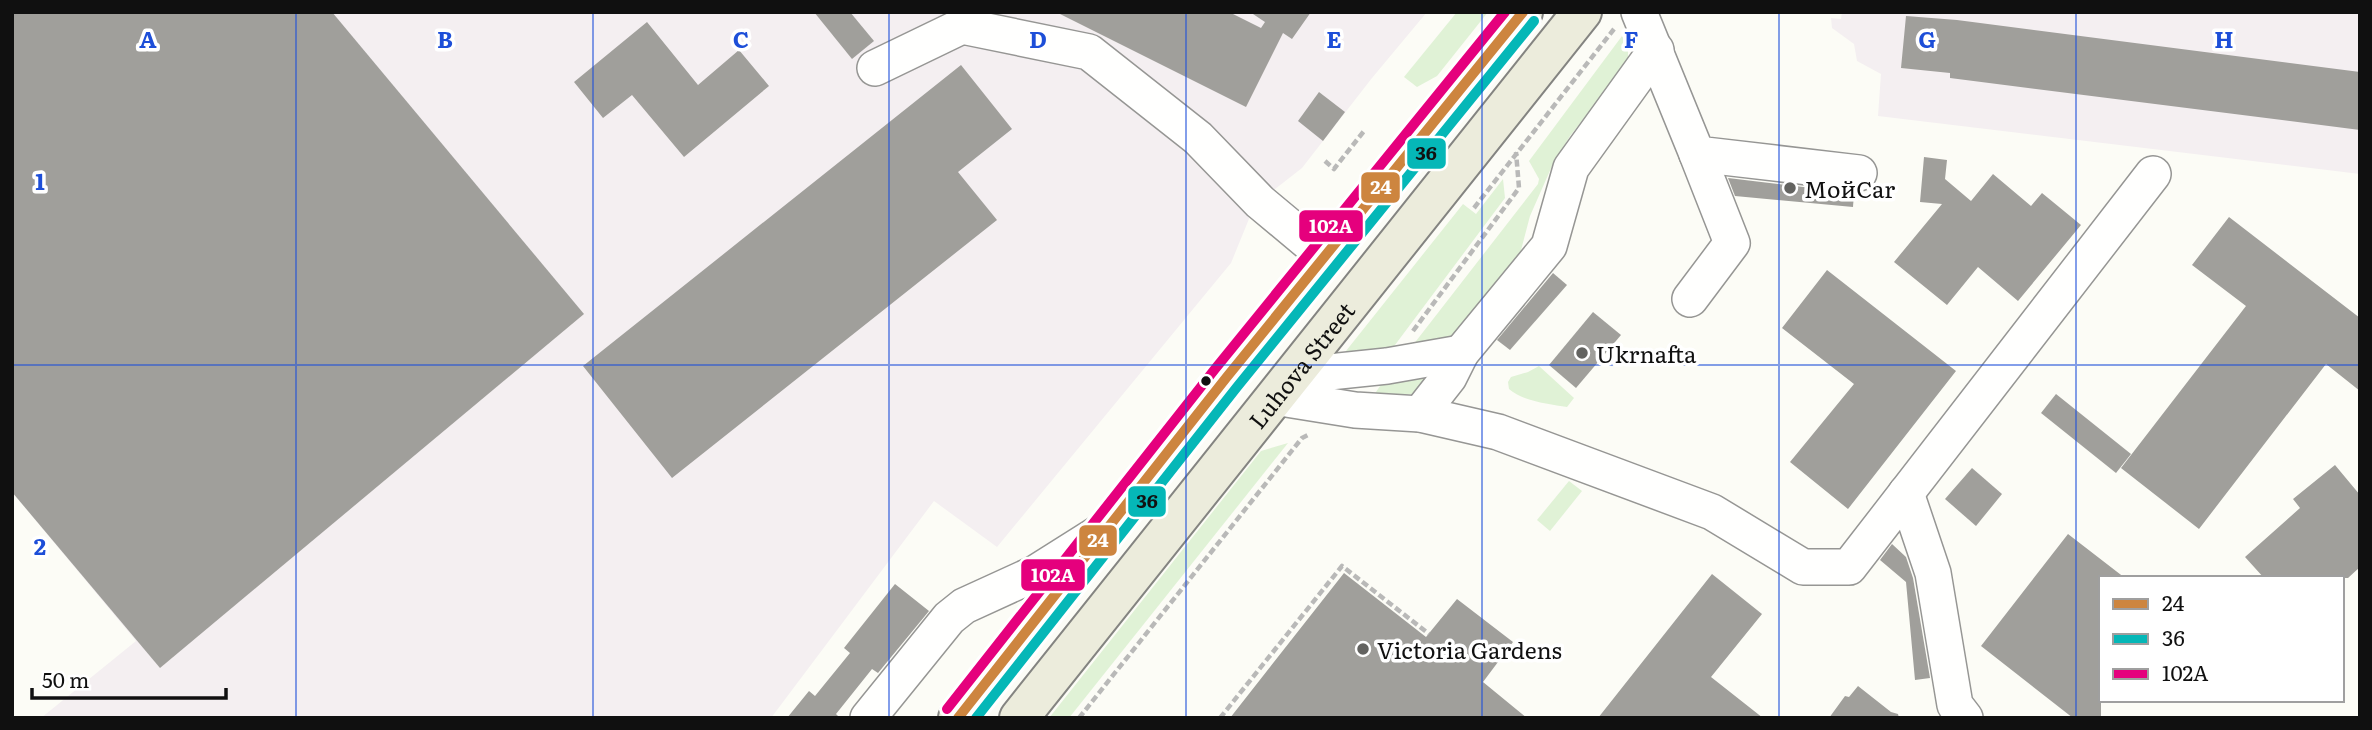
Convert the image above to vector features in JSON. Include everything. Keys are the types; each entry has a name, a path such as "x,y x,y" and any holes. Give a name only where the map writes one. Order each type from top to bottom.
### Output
{"main road":[{"name":"Luhova Street","path":"958,718 1218,388 1523,12"},
{"name":"Luhova Street","path":"1019,718 1582,12"}],"lane":[{"path":"1629,18 1656,50 1732,243 1690,299"},
{"path":"875,68 962,26 1089,52 1198,138 1260,202 1326,257"},
{"path":"1420,414 1449,377 1461,353 1549,246 1571,168 1656,50"},
{"path":"1697,154 1858,173"},
{"path":"1282,386 1355,410 1420,414 1498,432 1712,512 1803,568 1849,567 2153,174"},
{"path":"1282,386 1461,353"},
{"path":"1906,493 1933,573 1955,705 1965,718"},
{"path":"868,718 949,618 964,606 1034,574 1111,526"}],"path":[{"path":"1474,208 1516,152 1629,18"},
{"path":"1325,161 1334,169 1364,131"},
{"path":"1387,366 1519,188 1516,152"},
{"path":"1079,718 1302,438 1312,433"},
{"path":"1220,718 1342,566 1429,634"}],"shaded area":[{"path":"12,12 1427,12 1302,168 1266,196 1251,214 1231,263 997,547 934,501 771,718 41,718 136,641 12,492"},
{"path":"1842,12 2360,12 2360,174 1878,116 1881,74 1857,61 1854,44 1832,28 1831,18 1841,19"}],"green space":[{"path":"1457,12 1488,12 1437,76 1417,87 1404,77"},
{"path":"1622,36 1628,47 1628,61 1570,136 1552,166 1530,216 1515,273 1452,340 1406,354 1538,184 1539,179 1529,161"},
{"path":"1503,179 1505,198 1386,357 1342,356 1463,204 1476,214"},
{"path":"1539,366 1574,398 1567,407 1528,399 1509,389 1508,382 1511,377"},
{"path":"1415,371 1430,377 1423,394 1374,395 1388,374"},
{"path":"1288,443 1069,718 1049,718 1261,451"},
{"path":"1569,481 1582,491 1550,531 1537,520"}],"building":[{"path":"12,12 332,12 584,314 160,668 12,492"},
{"path":"814,12 850,12 874,41 852,59"},
{"path":"1056,12 1229,12 1261,28 1265,22 1250,12 1311,12 1292,39 1283,33 1246,107"},
{"path":"1906,16 1957,20 2360,72 2360,130 1950,78 1950,73 1901,68"},
{"path":"647,22 698,85 739,50 769,86 684,157 632,95 603,118 574,82"},
{"path":"961,65 1012,129 958,172 997,220 672,478 583,366"},
{"path":"1319,92 1345,112 1323,141 1298,121"},
{"path":"1924,157 1947,160 1945,179 1971,201 1993,174 2031,206 2042,193 2081,225 2018,301 1978,267 1947,305 1894,262 1942,204 1920,202"},
{"path":"1728,178 1854,193 1853,207 1735,196"},
{"path":"2229,217 2360,318 2360,391 2326,364 2199,529 2121,468 2246,306 2192,265"},
{"path":"1827,270 1956,371 1848,509 1790,462 1854,384 1782,328"},
{"path":"1553,273 1567,285 1510,350 1497,340"},
{"name":"Ukrnafta","path":"1593,312 1621,335 1576,388 1549,365"},
{"path":"2056,394 2131,454 2116,473 2041,413"},
{"path":"2335,465 2360,495 2360,567 2348,578 2262,576 2245,557 2300,508 2293,499"},
{"path":"1972,468 2002,494 1976,526 1945,499"},
{"path":"2068,534 2122,576 2099,576 2101,718 2073,718 1981,646"},
{"path":"1892,544 1906,557 1913,578 1930,678 1915,680 1906,582 1880,560"},
{"name":"Victoria Gardens","path":"1344,573 1426,637 1457,599 1513,642 1483,682 1527,718 1230,718"},
{"name":"Victoria Gardens","path":"1712,574 1762,614 1711,677 1763,718 1598,718"},
{"path":"895,584 929,611 878,673 872,669 836,714 840,718 787,718 809,691 815,696 850,653 844,648"},
{"path":"1858,686 1891,712 1898,714 1899,718 1829,718 1845,696 1849,697"}],"transit line":[{"name":"102А","path":"947,709 1215,369 1505,12"},
{"name":"24","path":"958,718 1226,378 1523,12"},
{"name":"36","path":"976,718 1237,387 1534,21"}],"place":[{"name":"МойCar","path":"1790,188"},
{"name":"Ukrnafta","path":"1582,353"},
{"name":"Victoria Gardens","path":"1363,649"}]}
